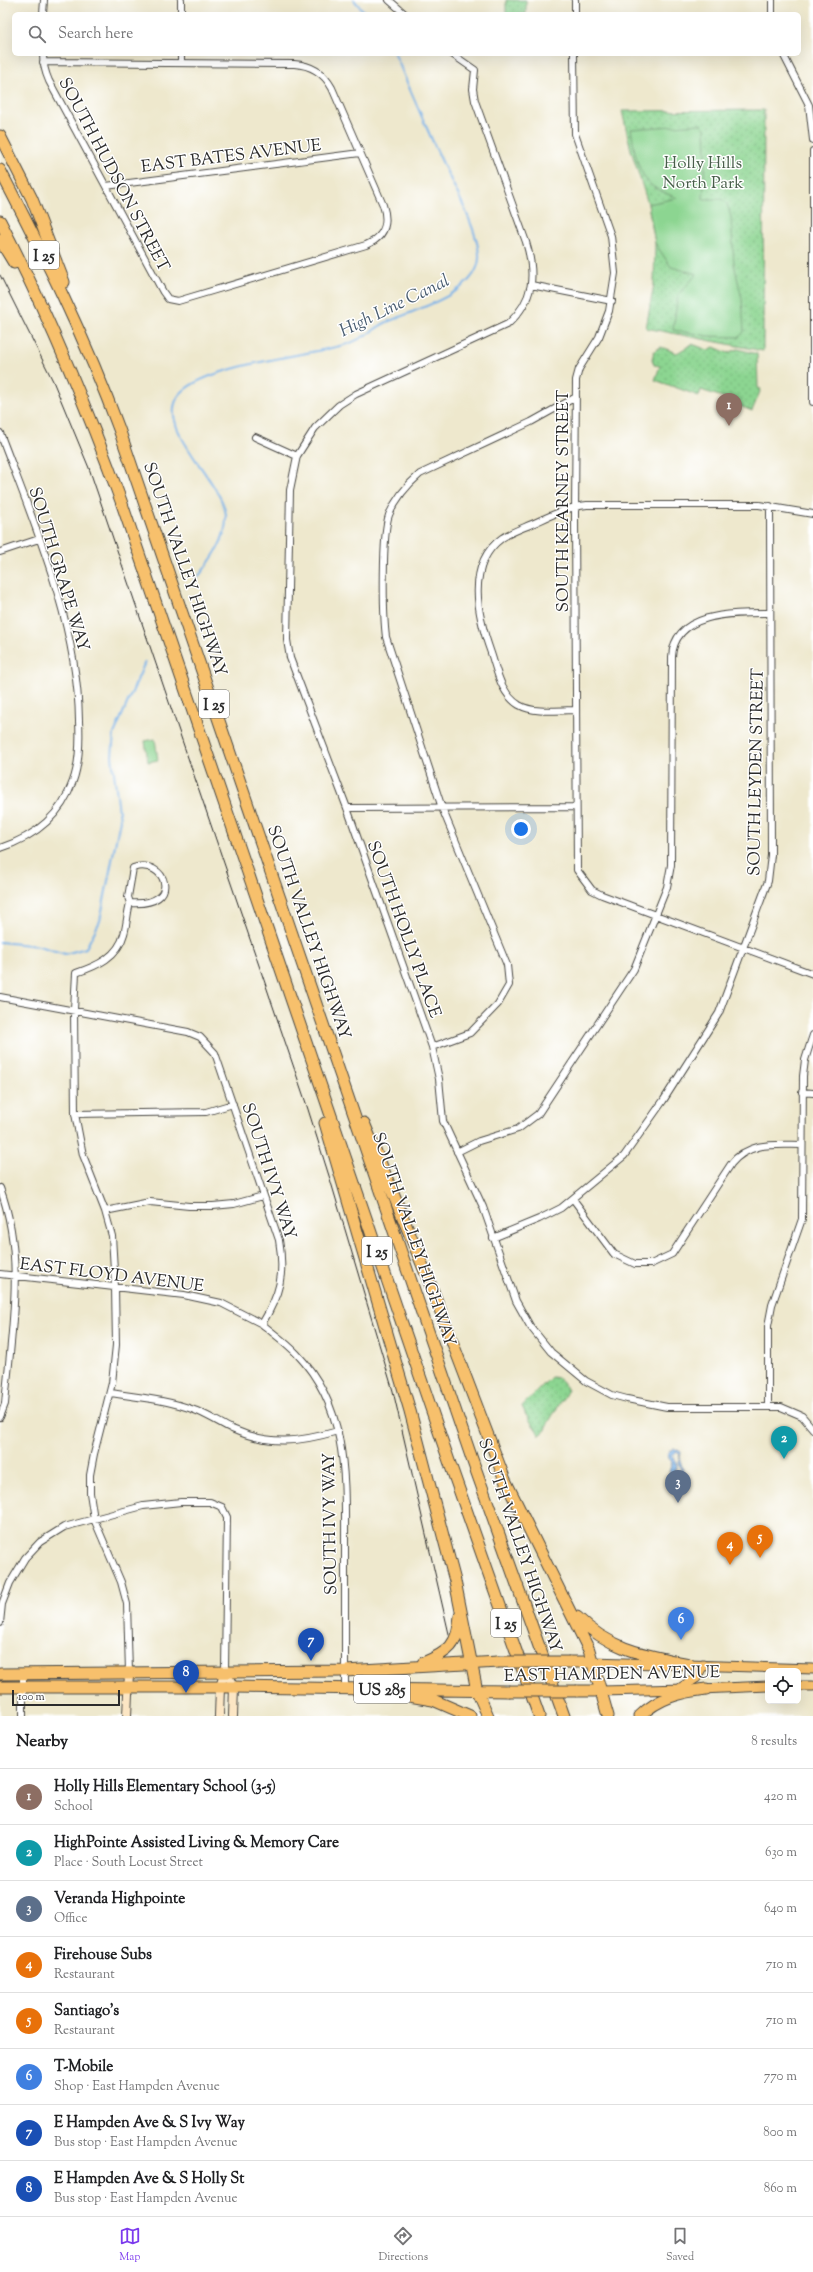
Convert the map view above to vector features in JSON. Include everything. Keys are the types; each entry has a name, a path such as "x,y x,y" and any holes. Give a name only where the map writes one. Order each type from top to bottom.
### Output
{"highway":[{"path":"0,136 42,224 85,342"},
{"name":"SOUTH VALLEY HIGHWAY","path":"0,170 54,275 85,342 146,503 485,1497 564,1716"},
{"name":"I 25","path":"0,221 51,324 92,422 121,501 449,1461 540,1716"},
{"path":"0,240 51,324"},
{"path":"282,972 396,1360 461,1608 473,1663 477,1691 488,1716"},
{"path":"339,1068 375,1146 431,1286 505,1480 571,1611 594,1662 608,1716"},
{"path":"415,1666 441,1655 453,1644 458,1633 461,1608"},
{"path":"571,1611 596,1634 621,1648 689,1664"},
{"name":"EAST HAMPDEN AVENUE","path":"0,1674 345,1671 498,1662 594,1662"},
{"name":"EAST HAMPDEN AVENUE","path":"0,1687 234,1687 477,1691 601,1691"},
{"path":"345,1688 433,1700 470,1716"},
{"path":"640,1716 655,1703 673,1695 706,1689"}],"main road":[{"name":"EAST HAMPDEN AVENUE","path":"594,1662 813,1669"},
{"path":"679,1690 696,1678 704,1665"},
{"name":"EAST HAMPDEN AVENUE","path":"601,1691 679,1690 765,1686"},
{"path":"801,1686 813,1686"}],"street":[{"path":"44,0 44,12"},
{"path":"181,0 181,12"},
{"path":"389,0 403,12"},
{"path":"574,12 575,0"},
{"path":"772,0 772,12"},
{"name":"SOUTH HUDSON STREET","path":"43,56 43,62 49,81 162,292 168,299 173,301 366,245 378,239 384,232 386,220 384,210 360,153"},
{"path":"181,56 181,63"},
{"name":"SOUTH HOLLY PLACE","path":"455,56 475,70 473,89 475,101 528,249 531,265 531,285 523,308 508,324 356,394 339,405 315,428 297,456 290,490 287,640 290,658 347,808 432,1047 439,1079 443,1122 483,1207 514,1295 530,1326 551,1352 586,1381 612,1395 656,1406 676,1408 781,1407 796,1412 802,1416 813,1429"},
{"name":"SOUTH KEARNEY STREET","path":"574,56 575,134 612,242 615,273 612,301 599,337 579,369 576,397 575,506 577,870 592,890 602,895 813,974"},
{"path":"784,56 809,105 813,140"},
{"path":"43,62 299,64 321,73 332,88 360,153"},
{"path":"813,151 813,402"},
{"name":"EAST BATES AVENUE","path":"106,186 360,153"},
{"path":"531,285 612,301"},
{"path":"432,1047 470,1033 498,1004 509,984 507,965 442,808 386,637 384,620 386,533 388,517 396,499 407,485 420,474 531,422 576,397"},
{"name":"SOUTH GRAPE WAY","path":"0,433 39,539 70,636 79,702 78,759 68,792 54,814 30,836 0,848"},
{"path":"256,438 297,456"},
{"path":"576,710 537,710 521,706 510,697 501,683 481,626 478,610 480,574 486,556 492,548 508,535 575,506 770,506 813,514"},
{"name":"SOUTH LEYDEN STREET","path":"493,1238 539,1220 573,1199 624,1156 663,1101 717,1018 744,949 768,882 772,855 770,506"},
{"path":"0,552 39,539"},
{"path":"457,1152 480,1140 518,1129 538,1114 634,969 667,887 671,865 672,657 674,643 687,627 718,616 738,613 770,613"},
{"path":"347,808 576,807"},
{"path":"127,1716 129,1672 127,1604 121,1582 94,1519 90,1475 110,1393 116,1345 113,1247 105,1211 84,1159 75,1114 74,1010 76,973 106,960 116,951 125,933 130,903 128,897 133,868 145,866 160,873 163,878 165,888 158,899 143,904 130,903"},
{"path":"0,997 74,1010"},
{"name":"SOUTH IVY WAY","path":"74,1010 188,1032 200,1037 215,1053 279,1240 282,1270 277,1296 262,1324 298,1355 324,1393 338,1431 343,1454 345,1483 345,1688"},
{"path":"768,1407 768,1326 774,1296 802,1218 802,1092 805,1060 813,1035"},
{"path":"802,1092 813,1093"},
{"path":"75,1114 206,1112 233,1104"},
{"path":"573,1199 614,1254 635,1264 651,1264 672,1254 731,1164 740,1153 755,1146 802,1145"},
{"path":"0,1188 12,1235 16,1276 5,1404 0,1417"},
{"path":"105,1211 150,1202 190,1206 213,1206 234,1204 263,1196"},
{"name":"EAST FLOYD AVENUE","path":"0,1274 184,1295 221,1304 262,1324"},
{"path":"110,1393 168,1402 197,1411 233,1429 260,1439 287,1442 338,1431"},
{"path":"0,1623 2,1604 10,1583 25,1558 40,1542 64,1527 131,1509 161,1503 210,1502 222,1507 227,1517 226,1671 220,1687 219,1716"},
{"path":"226,1671 234,1687 233,1716"},
{"path":"23,1674 23,1716"}],"green space":[{"path":"506,0 526,0 526,12 506,12"},
{"name":"Holly Hills North Park","path":"764,110 763,351 646,328 654,284 655,243 648,204 631,150 622,111"},
{"path":"701,124 705,128 706,152 703,199 722,199 727,204 731,217 734,264 742,299 744,332 739,337 708,336 673,330 678,295 697,274 671,267 655,243 648,204 677,198 662,192 649,183 638,165 633,143 631,129"},
{"path":"692,344 708,350 714,347 728,353 738,349 757,354 758,388 761,389 752,411 740,406 739,410 723,404 725,398 701,390 699,396 655,380 660,366 654,365 652,359 654,351 661,347 677,353"},
{"path":"155,739 158,760 148,762 145,741"},
{"path":"551,1377 559,1378 568,1390 548,1423 546,1430 540,1435 526,1415 522,1406"}],"water":[{"path":"674,1448 681,1452 680,1460 683,1470 682,1474 676,1477 669,1472 672,1462 668,1457 668,1452","holes":["677,1452 680,1455 678,1462 681,1470 678,1475 674,1472 677,1464 672,1456"]},
{"path":"668,1479 681,1479 681,1485 668,1485"}],"waterway":[{"name":"High Line Canal","path":"354,0 364,12"},
{"name":"High Line Canal","path":"195,581 212,559 221,543 226,525 226,516 222,502 214,486 191,453 181,436 175,420 174,405 182,392 195,383 235,368 258,362 327,349 355,341 385,323 428,306 458,290 470,279 477,268 479,254 470,222 432,140 396,56"},
{"name":"High Line Canal","path":"0,942 39,946 65,954 86,948 100,921 120,820 112,756 114,734 145,662"}],"tram line":[{"path":"0,275 53,381 89,468 306,1103 393,1391 449,1634"}],"place":[{"name":"Holly Hills Elementary School (3-5)","path":"729,426"},
{"name":"HighPointe Assisted Living & Memory Care","path":"784,1459"},
{"name":"Veranda Highpointe","path":"678,1503"},
{"name":"Santiago’s","path":"760,1558"},
{"name":"Firehouse Subs","path":"730,1565"},
{"name":"T-Mobile","path":"681,1640"},
{"name":"E Hampden Ave & S Ivy Way","path":"311,1661"},
{"name":"E Hampden Ave & S Holly St","path":"186,1693"}]}
